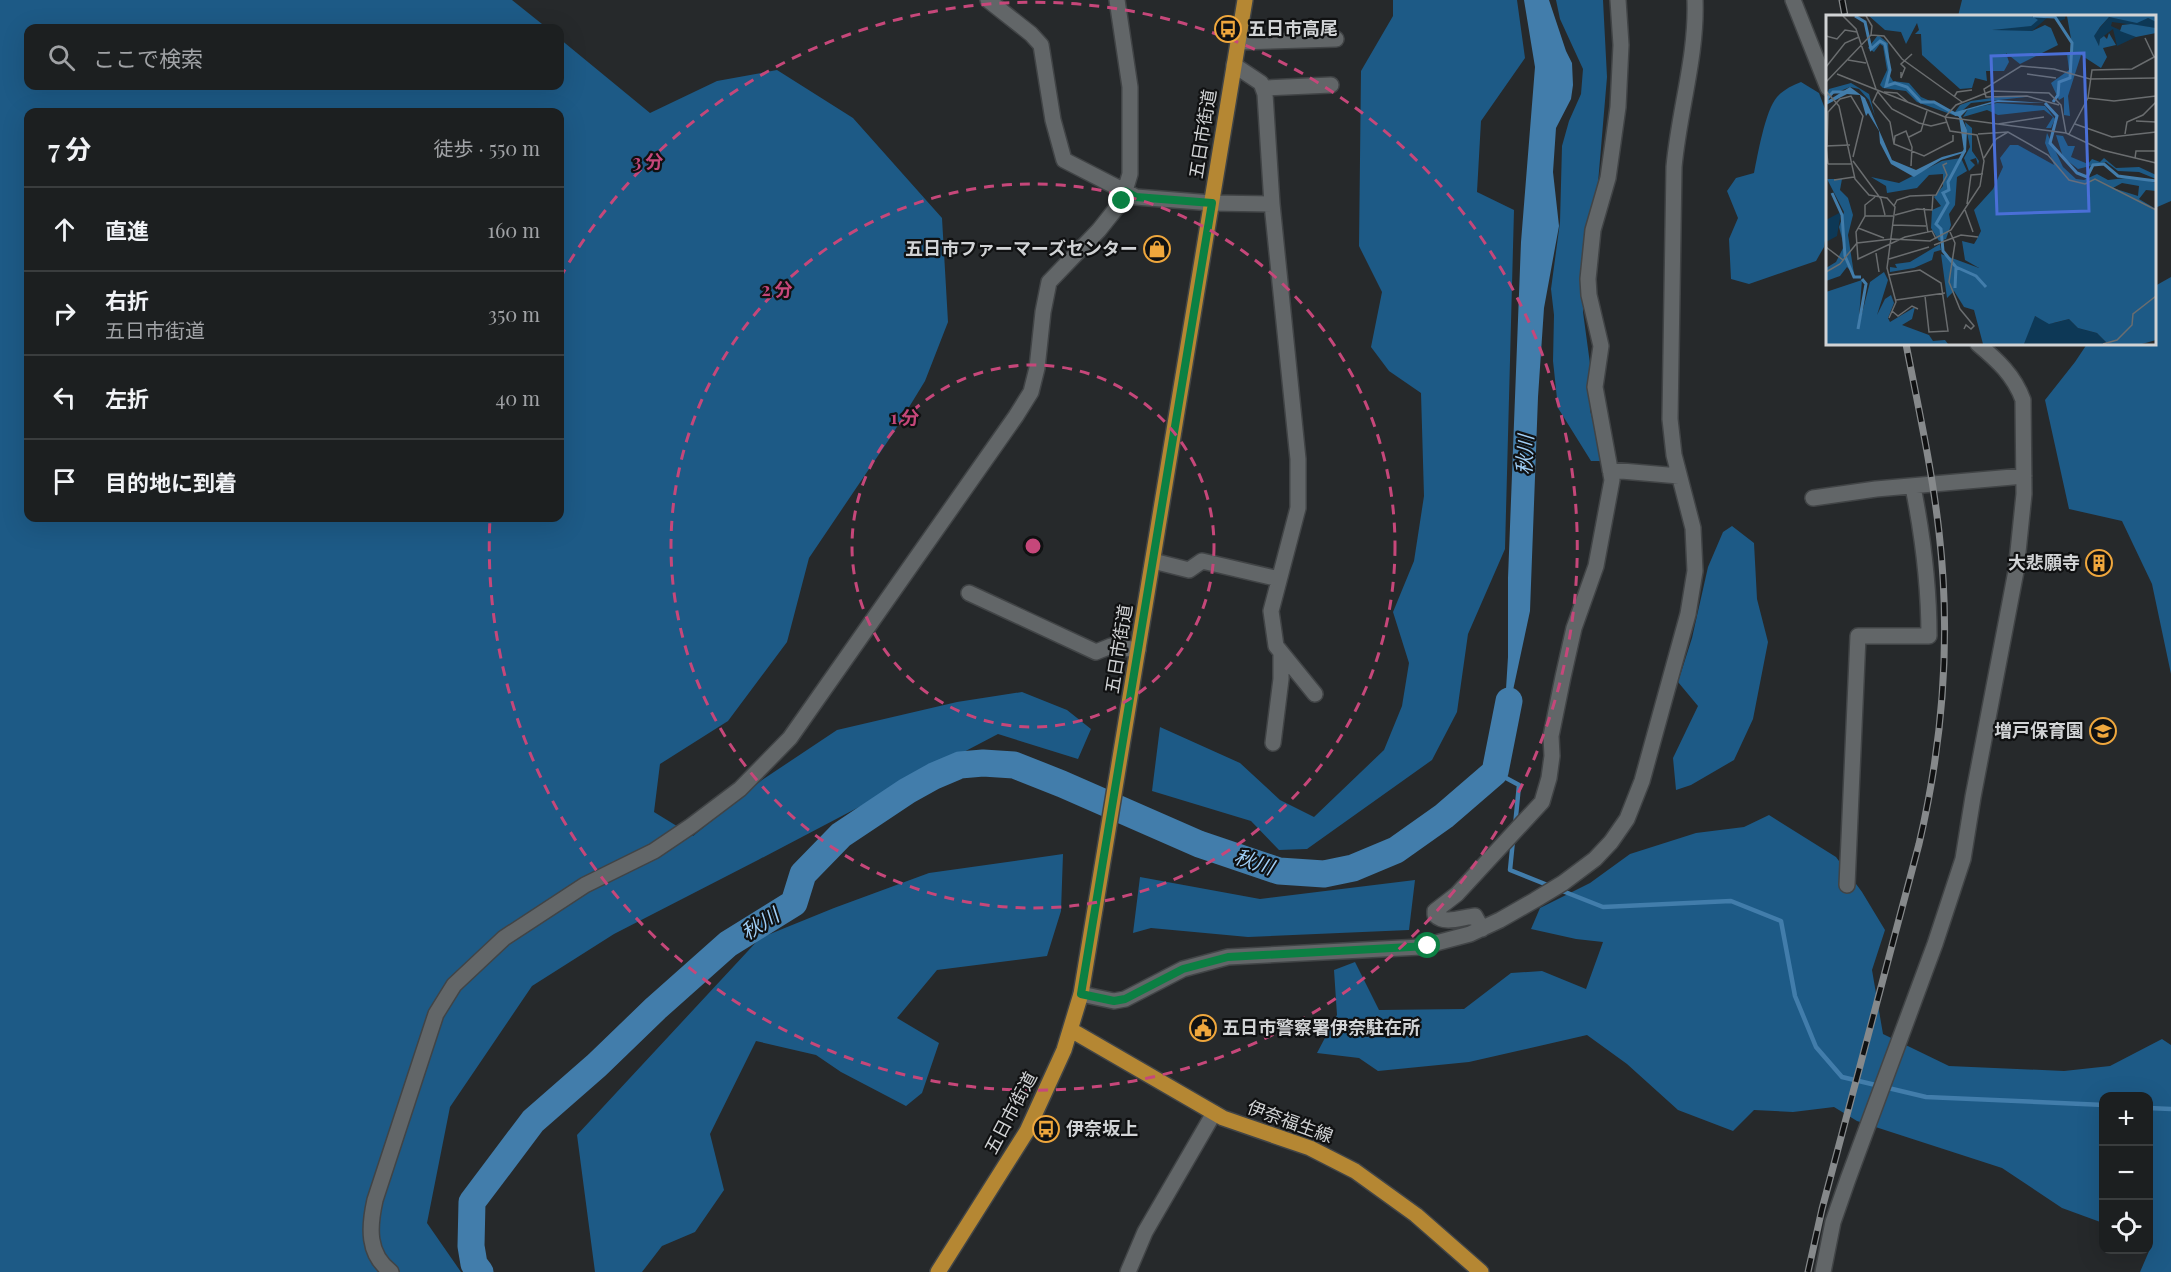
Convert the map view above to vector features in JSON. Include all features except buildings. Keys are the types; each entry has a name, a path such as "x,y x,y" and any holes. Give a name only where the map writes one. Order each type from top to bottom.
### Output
{"main road":[{"name":"五日市街道","path":"938,1272 1027,1131 1045,1095 1071,1030 1081,994 1245,0"},
{"name":"伊奈福生線","path":"1071,1030 1223,1118 1310,1148 1355,1171 1416,1215 1481,1272"}],"street":[{"path":"988,0 1031,34 1041,45 1053,120 1064,160 1136,197 1212,203 1272,204"},
{"path":"391,1272 377,1258 371,1238 371,1217 436,1014 454,985 504,938 585,885 654,851 699,820 740,789 790,738 1031,392 1037,368 1049,282 1099,230 1122,201 1130,174 1130,87 1117,0"},
{"path":"1482,929 1475,916 1445,920 1438,919 1435,911 1457,894 1542,802 1549,778 1552,756 1551,736 1563,676 1574,628 1596,566 1612,480 1595,387 1601,346 1589,295 1588,279 1593,230 1608,178 1618,107 1621,45 1618,0"},
{"path":"1081,994 1114,1001 1125,999 1183,969 1228,957 1421,947 1453,940 1482,929 1535,900 1584,868 1611,842 1634,806 1679,648 1694,584 1696,551 1694,528 1672,446 1670,419 1674,167 1678,128 1694,38 1695,0"},
{"path":"1793,0 1826,85"},
{"path":"1238,42 1336,39"},
{"path":"1234,65 1261,83 1264,88 1272,204 1298,459 1298,508 1271,611 1276,646 1316,694"},
{"path":"1264,88 1331,85"},
{"path":"1823,1272 1833,1222 1851,1169 1960,871 2016,571 2024,476 2023,409 2020,393 2007,370 1979,345"},
{"path":"1610,470 1679,476"},
{"path":"1813,498 1876,489 2024,476"},
{"path":"1848,885 1858,636 1929,636 1924,539 1913,487"},
{"path":"1153,561 1189,570 1202,561 1279,579"},
{"path":"969,593 1096,652 1111,646 1138,650"},
{"path":"1273,742 1281,680 1281,653"},
{"path":"1128,1272 1145,1232 1214,1113"}],"shaded area":[{"path":"0,0 512,0 542,24 24,24 24,90 564,90 564,42 650,113 717,81 777,70 853,118 942,218 948,322 925,381 892,435 809,558 787,642 728,721 660,764 654,812 693,836 762,780 837,730 957,702 1022,692 1067,710 1091,729 1078,759 998,734 614,934 532,986 450,1107 427,1223 461,1272 0,1272"},
{"path":"1393,0 1517,0 1525,58 1481,121 1477,192 1514,210 1505,549 1468,634 1457,712 1432,760 1307,849 1279,850 1251,821 1152,791 1160,727 1240,763 1280,800 1314,817 1384,750 1402,706 1409,663 1393,612 1414,561 1424,496 1421,393 1389,371 1371,347 1382,292 1359,246 1361,71 1393,16"},
{"path":"1556,0 1603,0 1607,77 1597,195 1584,285 1583,312 1591,371 1590,410 1603,461 1591,461 1558,408 1553,361 1554,315 1551,289 1560,222 1562,146 1569,121 1581,94 1583,69 1560,19"},
{"path":"1962,0 2171,0 2171,201 2156,208 2156,15 1958,15"},
{"path":"1801,82 1819,93 1826,111 1826,234 1824,247 1816,261 1749,284 1731,279 1729,239 1738,218 1727,191 1736,178 1754,173 1769,112 1777,97 1791,86"},
{"path":"2171,277 2171,674 2152,584 2122,521 2069,509 2045,400 2086,345 2156,345 2156,285"},
{"path":"1732,526 1754,543 1757,599 1768,642 1753,719 1734,760 1691,785 1676,790 1673,758 1698,706 1678,682 1692,638 1708,567 1723,532"},
{"path":"1769,815 1836,857 1862,892 1885,930 1872,970 1883,1034 1949,1066 2064,1071 2110,1066 2162,1039 2171,1045 2171,1272 2140,1272 2148,1254 2153,1254 2153,1092 2099,1092 2099,1222 2062,1208 2002,1168 1857,1121 1834,1107 1793,1112 1754,1110 1733,1131 1678,1110 1627,1064 1587,1035 1469,1062 1378,1071 1359,1058 1317,1053 1337,1015 1334,970 1355,962 1379,1010 1464,1009 1511,973 1542,971 1586,989 1603,942 1576,939 1531,929 1540,908 1590,883 1630,854 1696,833 1744,827"},
{"path":"1063,854 1061,911 1047,956 937,970 897,1018 939,1043 922,1093 906,1106 841,1072 816,1055 756,1041 710,1134 724,1190 695,1232 662,1246 642,1272 595,1272 577,1135 760,938 929,873"},
{"path":"1140,877 1260,899 1415,880 1409,930 1248,937 1151,928 1133,933"}],"water":[{"path":"1524,0 1549,0 1572,63 1573,85 1571,99 1556,128 1553,172 1559,226 1544,308 1538,397 1530,611 1503,737 1508,657 1508,578 1521,242 1535,67"}],"waterway":[{"name":"秋川","path":"480,1272 474,1264 471,1246 472,1202 533,1121 728,944 794,903 803,874 841,835 934,776 960,765 983,763 1014,765 1199,844 1279,871 1324,874 1353,868 1396,850 1444,816 1495,772 1509,701"},
{"path":"1495,772 1519,785 1515,826"},
{"path":"1513,840 1510,870 1550,886"},
{"path":"1560,890 1603,907 1731,901 1781,921 1795,996 1816,1047 1842,1077 1926,1097 2099,1105"},
{"path":"2153,1108 2171,1109"}],"railway":[{"path":"1842,0 1845,15"},
{"path":"1808,1272 1822,1209 1919,844 1939,728 1944,650 1943,571 1933,485 1906,345"}],"place":[{"name":"五日市高尾","path":"1228,29"},
{"name":"五日市ファーマーズセンター","path":"1157,249"},
{"name":"大悲願寺","path":"2099,563"},
{"name":"増戸保育園","path":"2103,731"},
{"name":"五日市警察署伊奈駐在所","path":"1203,1028"},
{"name":"伊奈坂上","path":"1046,1129"}],"route":[{"path":"1122,201 1125,191 1136,197 1212,203 1081,994 1114,1001 1125,999 1183,969 1228,957 1428,946"}]}
